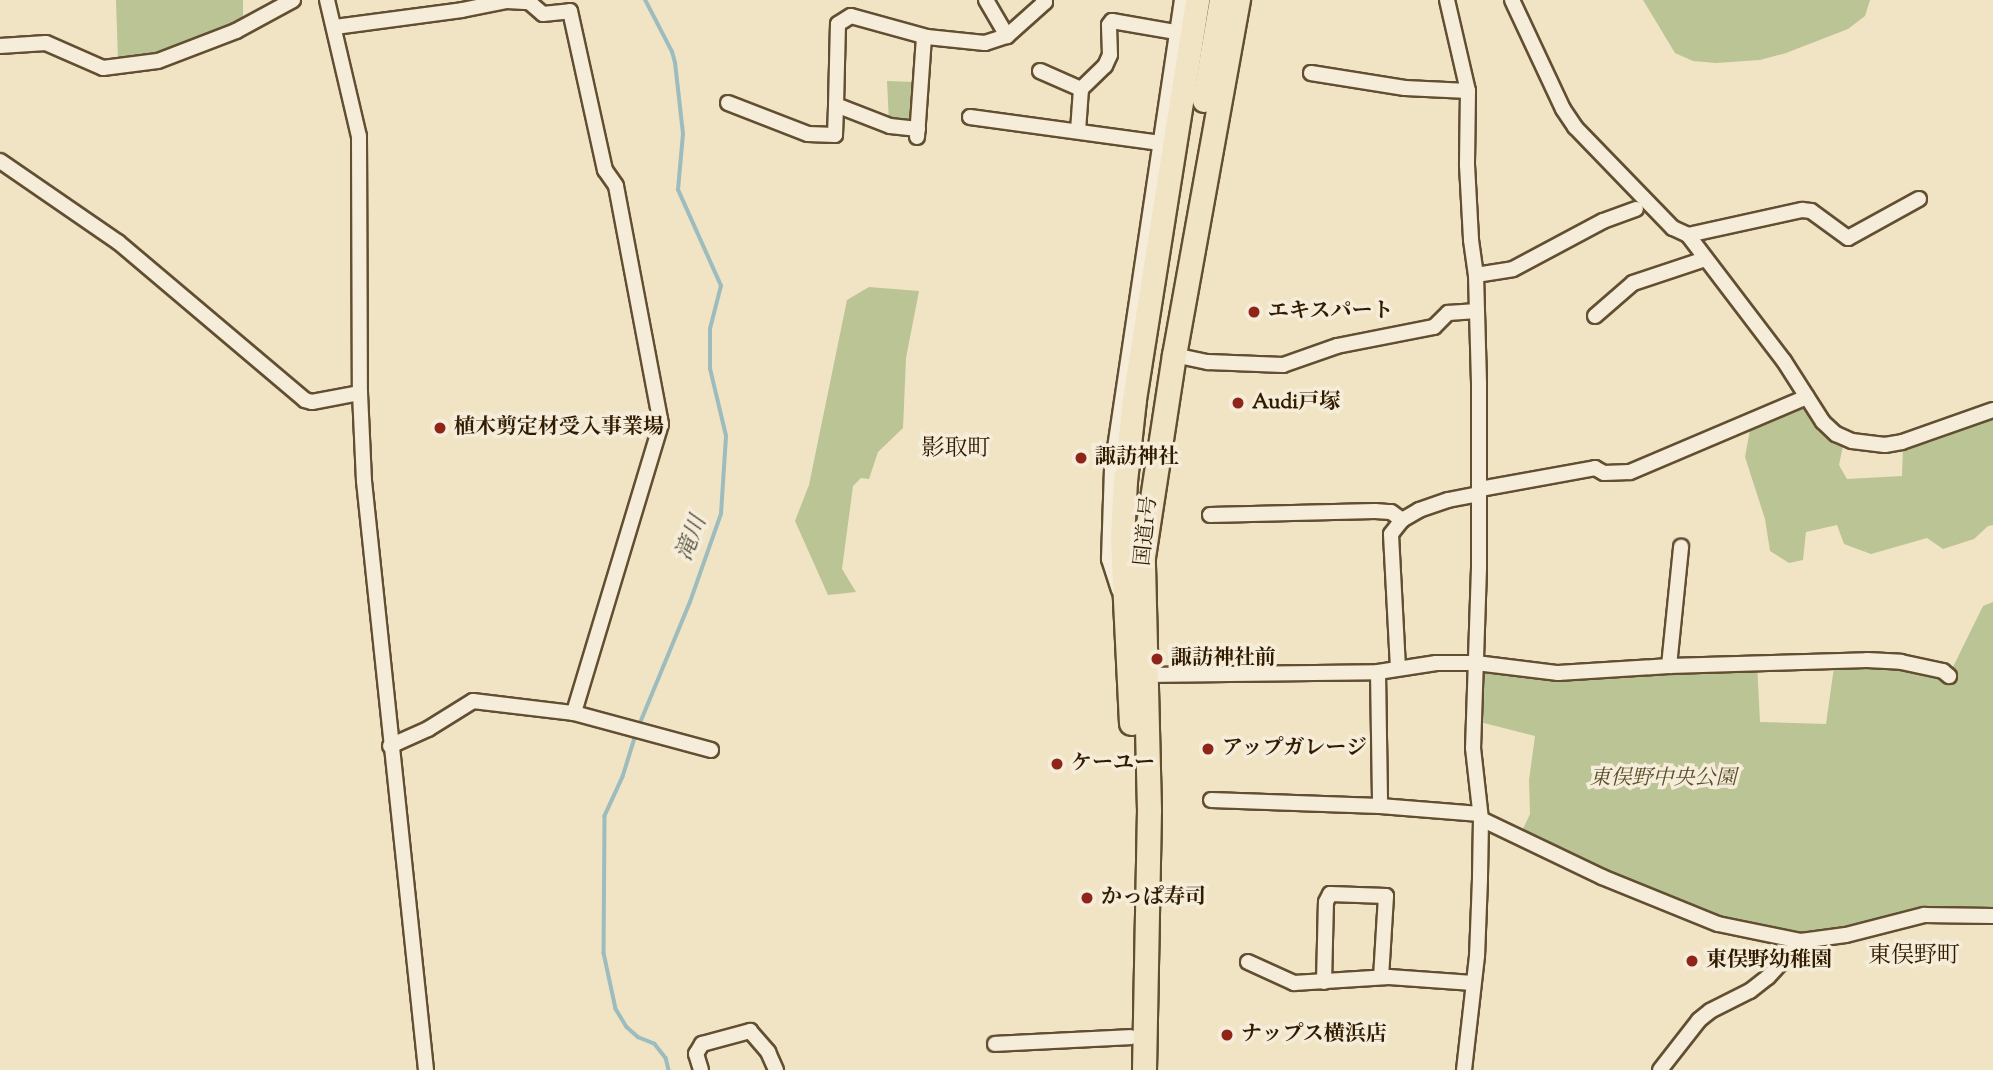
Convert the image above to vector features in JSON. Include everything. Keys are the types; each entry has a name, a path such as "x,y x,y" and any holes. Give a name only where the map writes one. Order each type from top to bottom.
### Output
{"highway":[{"name":"国道1号","path":"1130,1070 1135,816 1122,511 1129,441 1197,0"},
{"path":"1125,601 1135,511 1221,0"},
{"name":"国道1号","path":"1144,1070 1149,845 1142,597 1146,531 1174,355 1238,0"}],"street":[{"path":"0,46 46,43 103,68 158,61 236,31 293,0"},
{"path":"327,0 359,136 360,393 364,481 426,1070"},
{"path":"986,0 1007,36"},
{"path":"728,103 808,134 835,135 838,24 851,16 924,37 985,43 1007,36 1045,2 1043,0"},
{"path":"1125,601 1117,587 1110,559 1112,468 1182,0"},
{"path":"1447,0 1468,91 1468,178 1477,311 1479,491 1473,748 1480,816 1480,879 1464,1070"},
{"path":"1512,0 1563,109 1575,127 1673,228 1688,235 1836,434 1852,441 1885,445 1938,432 1993,410"},
{"path":"335,27 462,10 507,1 528,2 543,14 570,11 605,170 616,186 661,424 574,713"},
{"path":"1078,131 1082,89 1105,66 1110,55 1109,25 1112,21 1176,32"},
{"path":"836,105 918,134 924,37"},
{"path":"1040,71 1082,89"},
{"path":"1311,73 1405,88 1468,91"},
{"path":"970,117 1160,143"},
{"path":"0,161 118,242 305,400 312,402 360,393"},
{"path":"1688,235 1802,209 1811,212 1848,238 1919,199"},
{"path":"1476,275 1513,269 1603,221 1636,209"},
{"path":"1595,316 1633,283 1705,259"},
{"path":"1174,355 1208,362 1283,365 1337,346 1434,327 1448,313 1477,311"},
{"path":"1398,668 1391,534 1402,520 1448,500 1479,491 1595,468 1604,473 1630,472 1807,397"},
{"path":"1210,515 1375,511 1391,512 1402,520"},
{"path":"1669,666 1681,547"},
{"path":"1145,675 1378,672 1398,668 1476,663 1558,673 1669,666 1882,660 1943,671 1949,676"},
{"path":"1378,672 1380,806"},
{"path":"390,746 428,729 473,701 574,713 711,750"},
{"path":"1211,800 1380,806 1480,816 1602,877 1718,923 1801,941 1846,935 1924,915 1993,916"},
{"path":"1324,982 1326,902 1330,894 1386,896 1381,977"},
{"path":"1660,1070 1699,1020 1710,1011 1750,991 1768,977 1801,941"},
{"path":"1248,962 1287,981 1324,982 1420,977 1473,983"},
{"path":"701,1070 696,1054 702,1044 750,1031 768,1052 776,1070"},
{"path":"995,1044 1131,1037"}],"green space":[{"path":"116,0 243,0 243,22 181,50 118,61"},
{"path":"1643,0 1870,0 1865,16 1848,29 1760,60 1716,63 1693,61 1675,53"},
{"path":"887,81 914,82 913,124 889,122"},
{"path":"869,287 919,291 906,358 903,428 878,452 869,479 861,478 853,486 842,569 856,592 828,595 795,521 809,485 847,300"},
{"path":"1804,408 1819,428 1843,446 1839,465 1847,479 1902,476 1903,447 1931,442 1993,419 1993,525 1988,526 1974,539 1943,549 1927,538 1871,554 1844,544 1837,525 1806,532 1803,560 1789,563 1770,551 1765,519 1745,457 1751,424"},
{"name":"東俣野中央公園","path":"1993,602 1993,916 1971,914 1801,941 1733,928 1521,833 1530,814 1529,780 1535,736 1476,721 1475,671 1757,663 1760,722 1826,724 1835,660 1867,660 1949,675 1983,606"}],"waterway":[{"name":"滝川","path":"638,728 690,602 721,514 726,436 710,369 710,329 721,286 678,190 683,134 675,63 645,0"},
{"name":"滝川","path":"636,735 623,777 605,816 604,953 616,1009 627,1027 638,1037 655,1044 666,1058 669,1070"}],"place":[{"name":"エキスパート","path":"1254,312"},
{"name":"Audi戸塚","path":"1238,403"},
{"name":"植木剪定材受入事業場","path":"440,428"},
{"name":"諏訪神社","path":"1081,458"},
{"name":"諏訪神社前","path":"1157,659"},
{"name":"アップガレージ","path":"1208,749"},
{"name":"ケーユー","path":"1057,764"},
{"name":"かっぱ寿司","path":"1087,898"},
{"name":"東俣野幼稚園","path":"1692,961"},
{"name":"ナップス横浜店","path":"1227,1035"}],"district":[{"name":"影取町","path":"956,450"},
{"name":"東俣野町","path":"1914,957"}]}
